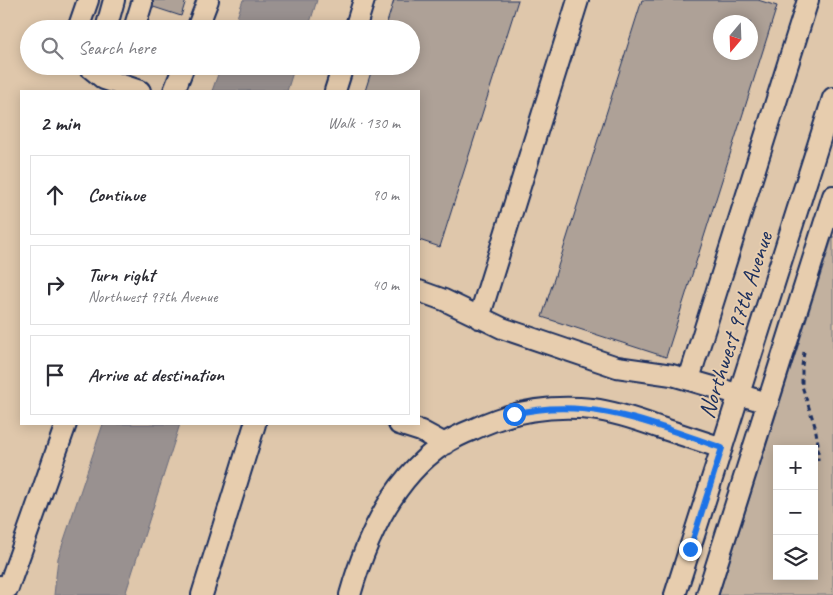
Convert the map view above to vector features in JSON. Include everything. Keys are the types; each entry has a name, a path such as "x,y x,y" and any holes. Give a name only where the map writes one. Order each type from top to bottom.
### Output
{"street":[{"path":"81,20 88,0"},
{"path":"108,20 114,0"},
{"path":"200,20 208,0"},
{"path":"358,20 364,0"},
{"path":"479,318 578,0"},
{"path":"689,379 808,0"},
{"path":"137,20 142,3"},
{"path":"119,75 139,90"},
{"path":"174,90 180,75"},
{"path":"335,90 340,75"},
{"name":"Northwest 97th Avenue","path":"675,595 833,98"},
{"path":"707,595 833,196"},
{"path":"420,291 444,300 502,328 617,367 672,374 768,403"},
{"path":"350,595 368,541 385,509 413,472 431,454 445,444 485,423 502,417 535,410 560,408 592,409 612,412 722,448"},
{"path":"0,586 8,588 66,425"},
{"path":"202,595 255,425"},
{"path":"402,425 421,431 445,444"}],"path":[{"path":"806,344 802,366 802,386 815,426 818,445"}],"shaded area":[{"path":"243,0 317,0 311,20 236,20"},
{"path":"218,75 292,75 287,90 212,90"},
{"path":"833,236 833,595 719,595"},
{"path":"103,425 180,425 125,595 54,595 58,558"}],"building":[{"path":"132,0 186,0 181,16"},
{"path":"394,0 518,0 440,247 420,240 420,90 365,90 370,75 420,75 420,20 388,20"},
{"path":"642,0 758,0 777,6 666,357 542,317"}],"route":[{"path":"514,414 560,408 601,410 632,418 722,448 690,549"}]}
